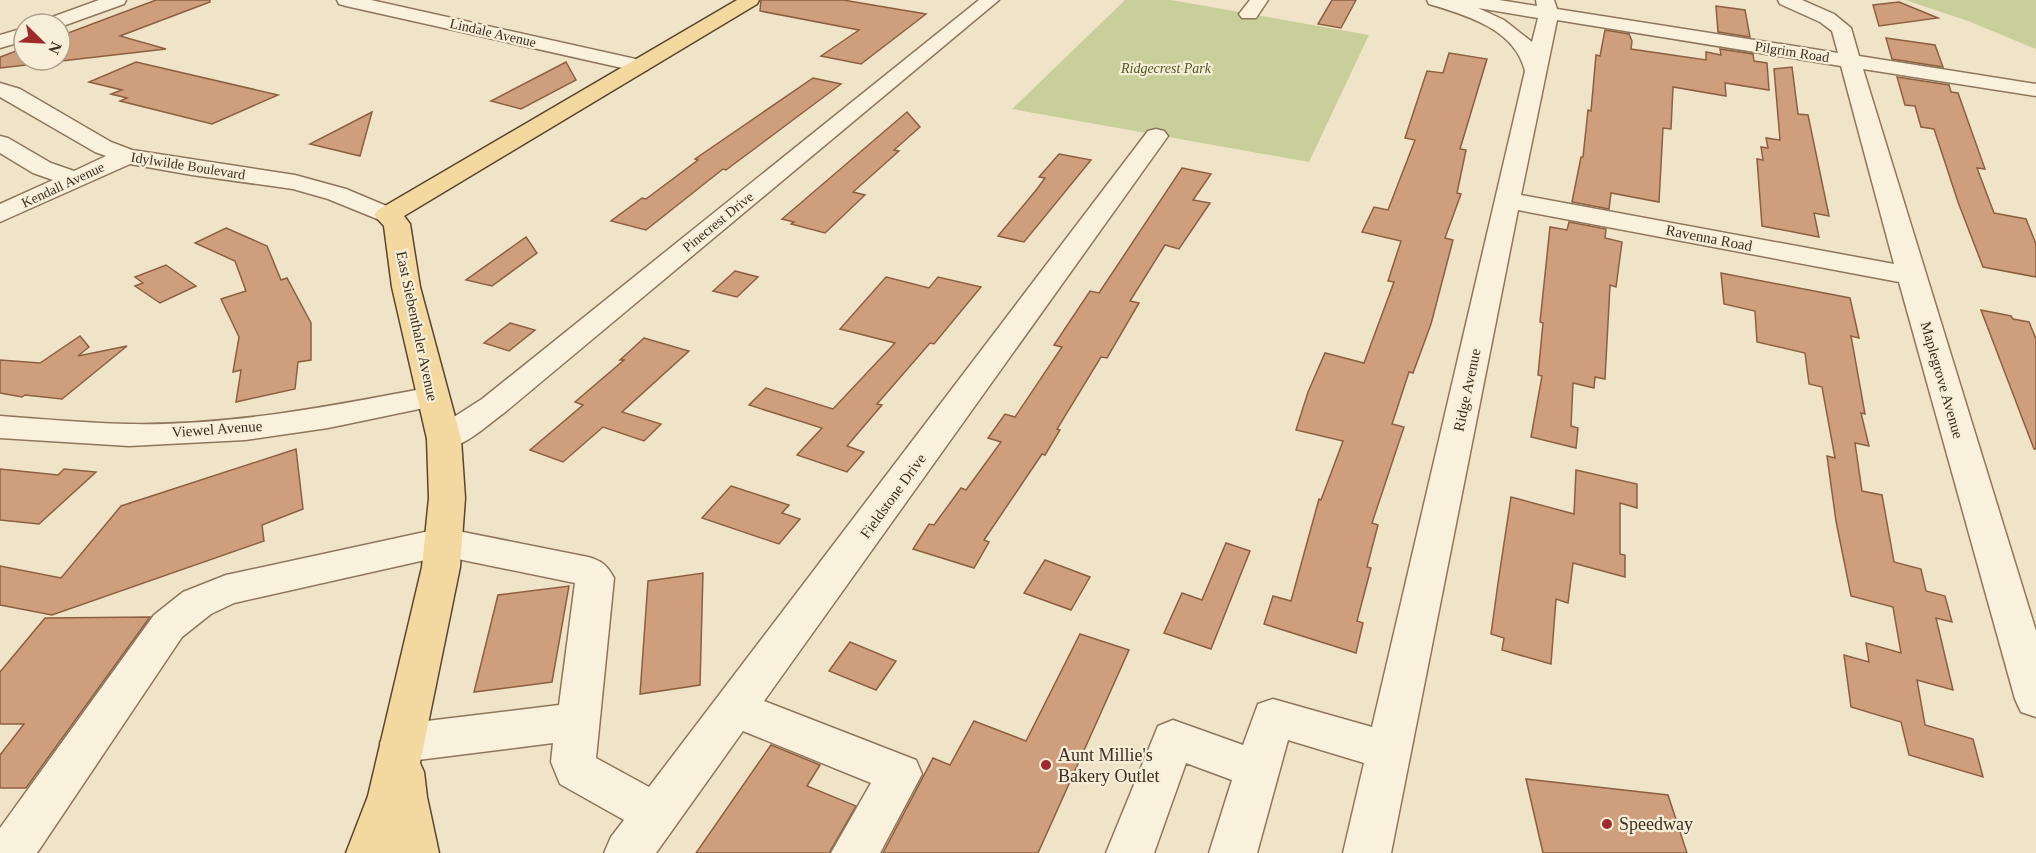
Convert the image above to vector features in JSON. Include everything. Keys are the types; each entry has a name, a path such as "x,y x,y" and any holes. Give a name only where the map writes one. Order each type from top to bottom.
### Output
{"main road":[{"path":"387,215 750,0"},
{"name":"East Siebenthaler Avenue","path":"370,853 391,796 402,747 441,567 447,498 444,439 406,286 397,224 387,215"},
{"path":"402,747 404,797 415,853"}],"street":[{"path":"72,16 117,0"},
{"name":"Lindale Avenue","path":"346,0 640,66"},
{"name":"Pinecrest Drive","path":"444,439 493,406 990,0"},
{"path":"1436,0 1470,11 1503,28 1526,49 1534,63 1535,71"},
{"path":"1462,0 1547,7"},
{"name":"Maplegrove Avenue","path":"1787,0 1835,22 1841,28 1911,276 2036,699"},
{"name":"Ridge Avenue","path":"1367,853 1547,7"},
{"name":"Pilgrim Road","path":"1547,7 1850,61 2036,90"},
{"name":"Idylwilde Boulevard","path":"0,89 103,147 127,156 192,168 295,182 337,194 387,215"},
{"name":"Fieldstone Drive","path":"638,843 1156,136"},
{"path":"0,143 42,168 73,178"},
{"name":"Kendall Avenue","path":"0,214 73,178 127,156"},
{"name":"Ravenna Road","path":"1507,200 1911,276"},
{"name":"Viewel Avenue","path":"0,427 129,435 245,429 328,417 432,397"},
{"path":"10,853 168,626 197,603 226,590 443,542 588,572 595,578 573,762 576,770 638,843"},
{"path":"736,709 900,774 855,853"},
{"path":"1233,853 1273,717 1389,751"},
{"path":"402,747 579,721"},
{"path":"1130,853 1173,739 1258,770"}],"green space":[{"name":"Ridgecrest Park","path":"1125,0 1171,0 1369,35 1309,162 1012,109"},
{"path":"1905,0 2036,0 2036,49 1968,21"}],"building":[{"path":"156,0 210,0 210,2 120,36 166,49 72,60 72,32"},
{"path":"761,0 843,0 926,14 861,64 821,56 859,30 760,11"},
{"path":"1332,0 1356,0 1341,28 1318,24"},
{"path":"1899,2 1938,18 1879,26 1873,5"},
{"path":"1716,6 1745,10 1750,37 1718,32"},
{"path":"1605,30 1629,34 1632,41 1631,49 1706,60 1706,52 1721,55 1720,49 1753,54 1754,61 1767,63 1769,90 1725,83 1726,96 1673,87 1671,129 1663,128 1659,202 1611,193 1609,209 1572,202 1581,157 1583,157 1588,110 1591,111 1596,55 1600,56"},
{"path":"1886,38 1935,45 1943,67 1892,59"},
{"path":"12,52 12,67 0,68 0,57"},
{"path":"1449,53 1487,59 1460,149 1466,150 1457,193 1461,194 1445,238 1453,240 1431,324 1413,373 1409,372 1392,424 1404,427 1372,523 1378,525 1367,567 1371,568 1357,621 1363,623 1356,653 1264,624 1273,596 1291,601 1319,499 1321,500 1343,441 1296,430 1308,392 1325,353 1364,363 1394,282 1388,281 1401,241 1362,232 1374,207 1388,210 1415,140 1405,138 1427,71 1443,73"},
{"path":"136,62 278,95 212,124 120,101 127,98 111,94 122,90 89,82"},
{"path":"566,62 576,80 521,109 491,101"},
{"path":"1792,67 1798,114 1808,115 1829,216 1814,213 1819,237 1762,226 1757,159 1763,160 1761,147 1768,148 1766,138 1780,140 1774,69"},
{"path":"1897,77 1949,85 1951,92 1958,93 1985,169 1977,168 1994,213 2026,219 2036,244 2036,277 1983,267 1958,202 1934,129 1921,127 1915,106 1905,105"},
{"path":"813,78 841,84 726,170 723,169 646,230 611,221 642,198 646,199 698,160 695,159"},
{"path":"372,112 360,156 310,144"},
{"path":"907,112 920,127 894,150 899,151 853,192 865,195 825,233 791,224 794,222 782,219"},
{"path":"1059,154 1091,160 1024,242 998,236 1037,189 1045,178 1039,177"},
{"path":"1182,168 1211,174 1193,200 1210,203 1179,249 1165,245 1130,301 1139,303 1107,358 1101,357 1057,429 1060,430 1045,455 1042,454 984,540 989,542 974,568 913,549 929,524 934,525 961,488 966,490 1001,442 988,438 1005,414 1015,417 1062,347 1054,345 1090,291 1099,293"},
{"path":"1569,222 1606,229 1605,238 1622,242 1616,287 1610,285 1605,379 1595,377 1594,388 1573,383 1571,426 1578,428 1576,448 1531,437 1542,376 1538,375 1543,323 1540,322 1550,227 1567,230"},
{"path":"226,228 267,246 281,280 287,278 311,323 311,360 298,362 295,389 236,402 241,370 233,372 239,337 221,299 246,291 235,261 195,243"},
{"path":"526,237 537,253 492,286 466,280"},
{"path":"166,265 196,286 160,303 135,286 143,283 135,277"},
{"path":"735,271 758,277 737,297 713,291"},
{"path":"1721,273 1850,298 1859,338 1851,336 1865,414 1861,413 1869,446 1855,443 1862,491 1882,495 1894,562 1921,569 1926,591 1945,596 1952,622 1936,618 1953,690 1917,680 1925,725 1973,739 1983,777 1909,755 1901,722 1851,707 1844,655 1869,662 1866,643 1901,653 1893,607 1851,596 1836,521 1827,456 1835,458 1822,387 1809,384 1805,353 1757,342 1755,311 1724,304"},
{"path":"886,277 929,288 938,277 981,287 934,344 930,343 877,404 882,405 847,446 864,452 847,472 797,455 822,428 749,405 766,388 833,409 895,343 840,329"},
{"path":"1981,310 2029,322 2036,339 2036,449 2034,449"},
{"path":"510,323 535,330 509,351 484,343"},
{"path":"80,336 89,347 78,356 127,346 62,399 25,395 22,397 0,393 0,360 40,363"},
{"path":"644,338 689,351 622,412 661,424 644,441 603,427 563,462 530,450 583,405 575,402 624,360 620,360"},
{"path":"296,449 303,509 262,525 264,541 52,615 0,605 0,566 61,578 121,506"},
{"path":"0,469 58,475 64,469 96,472 39,524 0,520"},
{"path":"1576,470 1637,484 1637,508 1620,503 1620,554 1625,555 1625,577 1573,563 1568,603 1556,599 1551,664 1502,650 1504,638 1491,634 1511,497 1574,514"},
{"path":"731,486 789,505 782,513 800,519 779,544 702,518"},
{"path":"1226,543 1250,551 1211,649 1164,633 1182,593 1202,600"},
{"path":"1045,560 1090,577 1071,610 1024,593"},
{"path":"703,573 700,685 640,694 648,581"},
{"path":"569,586 552,682 474,692 498,595"},
{"path":"150,617 26,788 0,788 0,755 24,724 0,724 0,672 45,618"},
{"path":"1080,634 1129,650 1038,853 883,853 933,758 950,765 974,721 1026,741"},
{"path":"850,642 896,661 876,690 829,671"},
{"path":"771,745 820,765 807,786 856,806 829,853 696,853"},
{"name":"Speedway","path":"1526,779 1668,795 1687,853 1543,853"}],"place":[{"name":"Aunt Millie's Bakery Outlet","path":"1046,765"},
{"name":"Speedway","path":"1607,824"}]}
